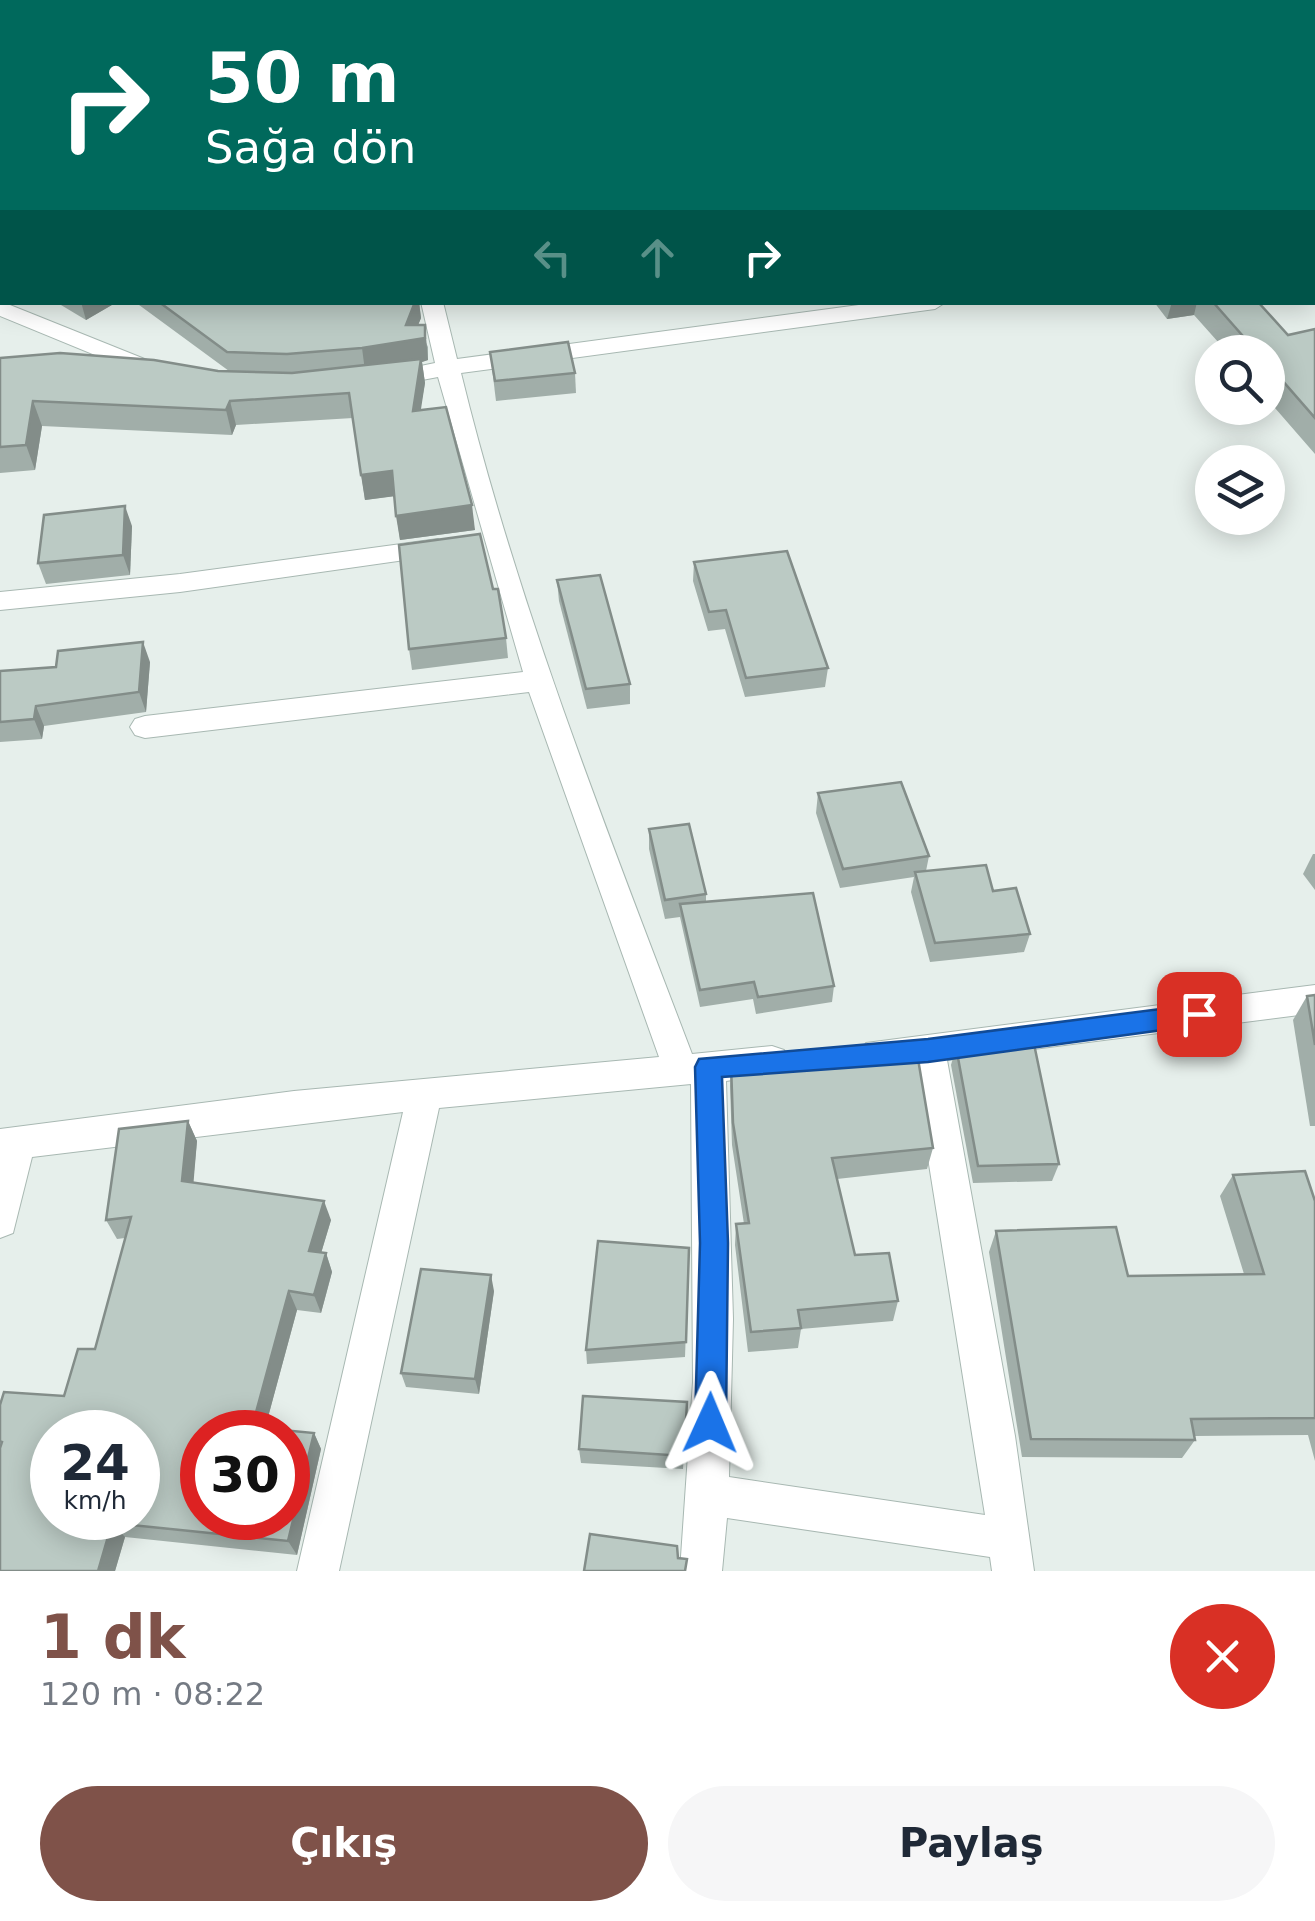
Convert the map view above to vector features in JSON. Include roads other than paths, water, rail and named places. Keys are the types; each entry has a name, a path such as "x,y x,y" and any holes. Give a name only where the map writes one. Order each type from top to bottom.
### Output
{"street":[{"path":"433,305 476,543 542,680 595,839 694,1068 714,1243 709,1495 701,1571"},
{"path":"356,382 404,379 446,368 913,305"},
{"path":"0,308 167,376 186,377"},
{"path":"0,602 180,583 476,543"},
{"path":"145,727 542,680"},
{"path":"840,1056 928,1050 1315,999"},
{"path":"709,1495 1011,1555 928,1050"},
{"path":"0,1221 9,1144 426,1094 804,1059"},
{"path":"318,1571 426,1094"}]}
